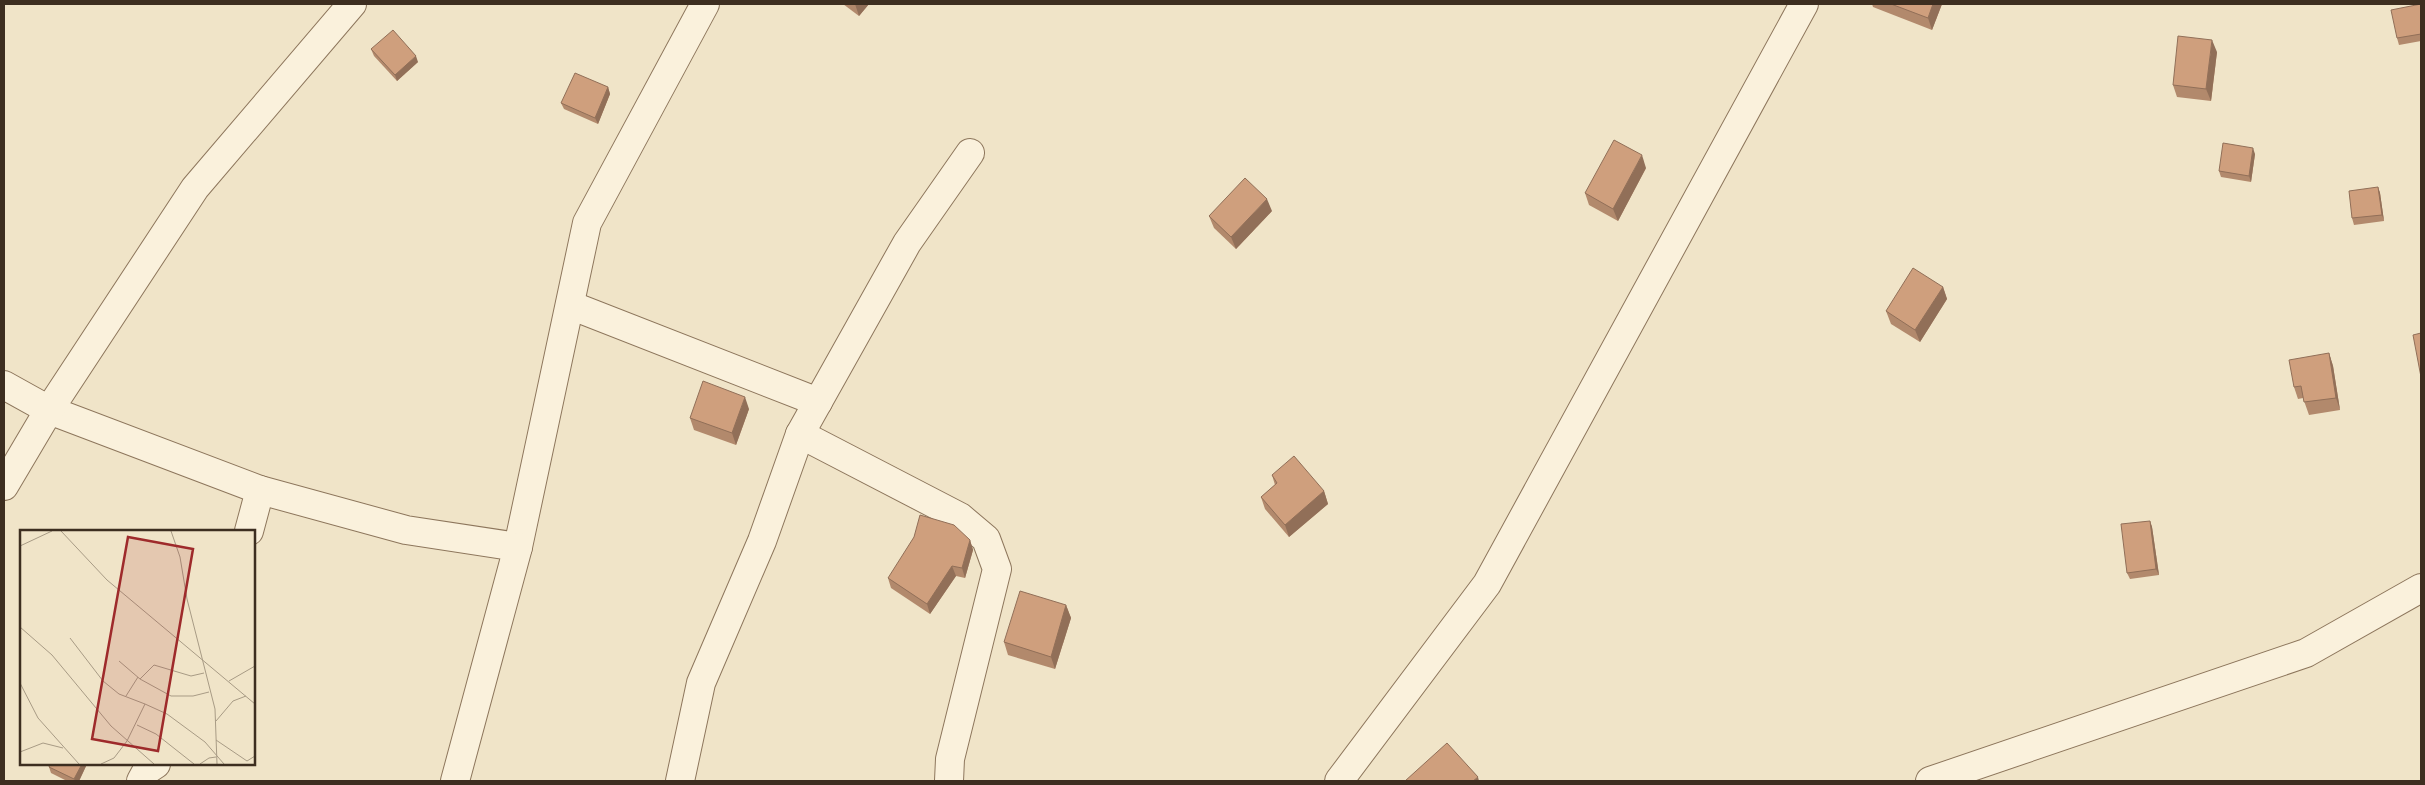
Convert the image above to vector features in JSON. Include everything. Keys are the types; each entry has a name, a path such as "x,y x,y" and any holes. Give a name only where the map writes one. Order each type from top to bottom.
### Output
{"street":[{"path":"4,486 49,410 195,188 352,4"},
{"path":"454,781 518,547 587,223 705,4"},
{"path":"1339,781 1487,584 1804,4"},
{"path":"680,781 701,683 762,541 800,434 907,244 970,153"},
{"path":"570,305 818,402"},
{"path":"4,385 49,410 260,490 406,530 518,547"},
{"path":"800,434 960,517 986,539 997,569 950,759 950,781"},
{"path":"249,530 260,490"},
{"path":"1930,781 2306,653 2421,588"},
{"path":"141,781 147,770 154,765"}],"building":[{"path":"1891,4 1933,4 1928,18"},
{"path":"2421,4 2421,34 2397,38 2391,10"},
{"path":"393,30 416,56 395,75 371,49"},
{"path":"2178,36 2212,40 2206,89 2173,85"},
{"path":"575,73 608,87 595,118 561,103"},
{"path":"1614,140 1642,155 1613,209 1585,193"},
{"path":"2223,143 2253,148 2249,176 2219,171"},
{"path":"1245,178 1267,199 1231,237 1209,216"},
{"path":"2378,187 2382,215 2352,218 2349,191"},
{"path":"1913,268 1943,287 1915,330 1886,311"},
{"path":"2421,333 2421,377 2413,335"},
{"path":"2329,353 2336,398 2304,402 2301,386 2294,387 2289,360"},
{"path":"703,381 745,397 732,433 690,418"},
{"path":"1294,456 1324,491 1285,525 1261,497 1277,483 1272,475"},
{"path":"920,515 954,525 970,540 962,568 952,566 927,604 888,578 914,537"},
{"path":"2150,521 2156,569 2127,573 2121,524"},
{"path":"1020,591 1066,605 1051,657 1004,642"},
{"path":"1447,743 1478,777 1473,781 1405,781"},
{"path":"50,765 81,765 74,779 49,767"}]}
